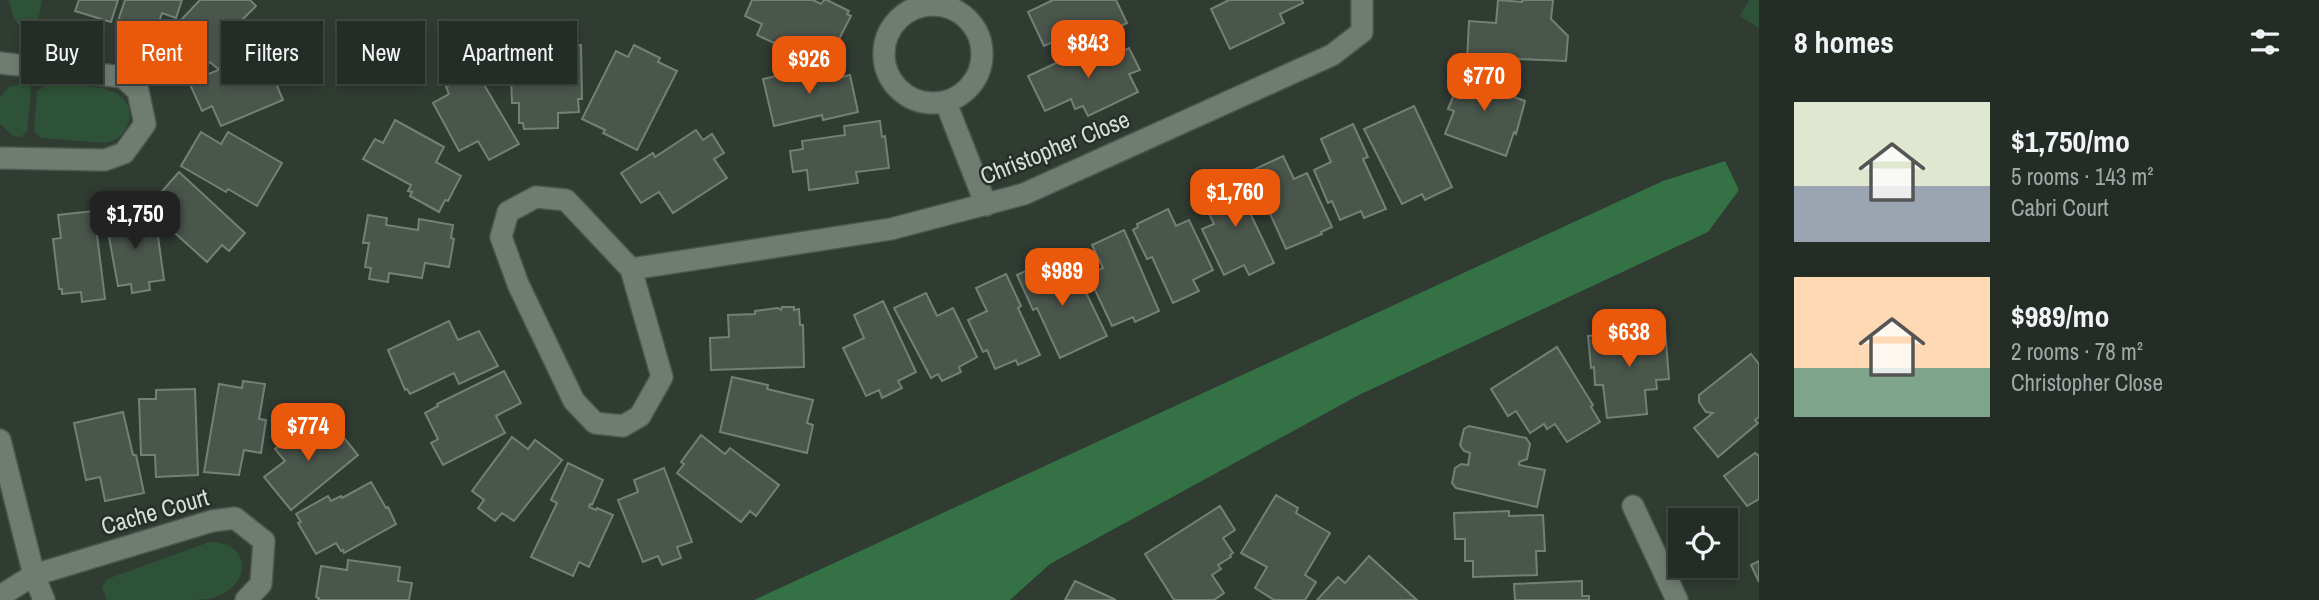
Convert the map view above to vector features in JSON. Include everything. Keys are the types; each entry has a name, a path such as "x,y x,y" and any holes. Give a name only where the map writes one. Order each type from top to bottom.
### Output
{"street":[{"name":"Christopher Close","path":"631,269 891,229 1024,194 1332,55 1362,32 1362,0"},
{"path":"920,5 951,7 976,26 984,57 972,86 946,103 915,102 890,82 882,52 893,22 920,5"},
{"path":"0,63 123,77 138,90 145,124 124,153 105,160 0,158"},
{"path":"946,103 986,205"},
{"path":"536,197 566,200 631,269 662,377 640,416 623,426 595,423 574,401 518,284 502,237 508,212 536,197"},
{"path":"0,440 34,575 44,600"},
{"path":"1633,506 1677,600"},
{"name":"Cache Court","path":"34,575 212,521 235,518 264,541 261,584 246,600"},
{"path":"0,596 34,575"}],"green space":[{"path":"9,0 42,0 38,21 21,21 21,28 14,19"},
{"path":"1749,0 1759,0 1759,28 1740,16"},
{"path":"28,84 31,88 27,131 21,137 13,136 0,124 0,97 9,87"},
{"path":"46,85 85,86 113,92 123,98 129,108 126,129 118,138 106,143 41,138 34,131 37,91"},
{"path":"1725,161 1739,190 1708,232 1359,395 1050,564 1010,600 754,600 1663,181"},
{"path":"209,542 234,549 240,557 240,576 234,586 223,594 202,600 107,600 102,587 107,579"}],"building":[{"path":"79,0 118,0 111,22 75,11"},
{"path":"125,0 182,0 176,18 162,13 159,21 118,21"},
{"path":"200,0 250,0 256,6 241,21 221,21 221,66 218,69 210,62 207,65 207,21 181,20"},
{"path":"752,0 813,0 821,4 827,0 849,11 847,14 851,16 836,45 820,37 808,59 757,35 762,24 745,16"},
{"path":"1053,0 1116,0 1127,23 1072,49 1066,36 1044,46 1028,12"},
{"path":"1229,0 1302,0 1303,3 1280,14 1284,23 1230,49 1211,9"},
{"path":"1498,0 1553,0 1551,19 1568,36 1566,61 1518,59 1518,62 1511,61 1511,70 1475,68 1475,61 1467,61 1469,21 1496,23"},
{"path":"1113,41 1119,53 1129,48 1140,70 1129,74 1138,92 1088,116 1083,106 1075,109 1071,99 1045,111 1028,76 1067,58 1068,62"},
{"path":"577,45 581,45 582,99 578,99 579,112 558,113 558,128 524,129 523,123 519,123 519,103 512,103 511,84 577,84"},
{"path":"634,45 660,58 658,62 677,71 637,150 582,119 616,51 628,57"},
{"path":"825,67 828,80 850,75 858,112 823,120 822,115 774,126 763,79"},
{"path":"221,69 221,84 283,84 277,86 283,100 221,126 212,106 202,111 190,84 207,84 207,75"},
{"path":"1464,70 1509,86 1506,94 1525,101 1516,134 1514,132 1506,156 1445,134 1454,111 1448,109"},
{"path":"451,84 484,84 519,144 489,160 478,141 459,151 433,103 449,94 446,87"},
{"path":"1414,106 1452,187 1425,200 1422,194 1402,204 1364,129"},
{"path":"395,120 444,147 436,162 461,176 439,212 410,196 412,192 408,191 411,185 363,159 375,139 383,143"},
{"path":"880,121 889,168 856,172 858,183 809,190 807,170 793,172 790,151 803,149 802,141 845,135 844,126"},
{"path":"1353,124 1368,157 1363,159 1386,209 1364,218 1361,211 1340,220 1332,201 1328,203 1314,170 1331,162 1321,139"},
{"path":"696,130 703,140 712,134 724,153 714,159 727,178 673,213 659,192 641,203 621,173 653,153 655,157"},
{"path":"201,132 221,144 228,132 282,163 257,206 181,166"},
{"path":"1283,156 1294,179 1307,173 1332,227 1286,249 1267,207 1261,209 1246,176"},
{"path":"179,172 245,233 229,251 222,245 207,262 166,225 177,213 158,196"},
{"path":"1240,176 1256,211 1250,213 1274,263 1249,275 1244,265 1224,275 1202,229 1214,224 1200,195"},
{"path":"1168,209 1176,226 1189,220 1213,270 1193,280 1199,291 1173,303 1152,257 1147,259 1133,230 1138,227 1137,224"},
{"path":"137,210 140,224 156,222 164,280 149,282 150,290 132,293 131,284 118,286 105,215"},
{"path":"94,211 105,299 82,302 81,292 62,294 62,289 59,289 53,239 61,238 58,215"},
{"path":"368,215 387,218 386,225 418,230 419,219 453,225 451,238 454,239 449,267 425,263 422,278 389,273 388,282 369,279 371,268 365,267 369,243 363,243"},
{"path":"1124,230 1159,311 1135,322 1133,317 1112,326 1088,275 1103,268 1092,245"},
{"path":"1052,259 1064,285 1079,278 1107,336 1060,358 1037,308 1033,310 1017,275"},
{"path":"1006,274 1040,355 1018,365 1016,360 995,369 987,350 983,352 968,320 987,311 976,288"},
{"path":"926,293 937,316 953,308 977,357 959,367 961,372 942,381 938,374 931,378 894,308"},
{"path":"883,301 916,372 898,381 902,388 882,398 879,390 866,396 843,348 864,338 854,315"},
{"path":"782,307 799,309 800,325 803,325 804,367 711,370 710,338 729,337 728,315 755,314 755,311 778,308 781,310"},
{"path":"449,321 458,340 479,331 498,366 459,384 454,373 410,394 405,390 388,350"},
{"path":"1665,329 1669,379 1656,380 1657,389 1645,390 1647,414 1607,418 1603,385 1595,385 1594,367 1591,368 1588,336"},
{"path":"1557,347 1593,405 1591,407 1600,422 1567,442 1555,424 1547,429 1544,424 1530,433 1516,411 1508,416 1491,389"},
{"path":"1751,354 1759,364 1759,417 1755,420 1758,423 1718,457 1694,428 1713,413 1706,412 1699,402 1699,395"},
{"path":"504,371 521,403 496,416 505,433 443,465 431,443 438,439 425,413 438,406 437,404"},
{"path":"732,377 768,385 767,389 813,400 807,423 813,425 807,453 720,432"},
{"path":"243,381 265,384 259,419 266,420 261,453 244,450 239,475 204,472 219,384 242,388"},
{"path":"195,389 198,475 156,477 155,455 141,455 139,399 156,399 156,390"},
{"path":"123,412 144,493 105,501 100,477 86,480 74,423"},
{"path":"315,419 331,439 341,434 358,455 291,510 264,477 285,461 275,449"},
{"path":"1469,426 1526,438 1530,444 1527,459 1519,462 1519,465 1545,470 1537,507 1456,488 1452,483 1455,468 1461,464 1468,465 1470,453 1464,451 1460,445 1464,429"},
{"path":"701,435 725,454 730,448 779,485 756,516 750,511 741,522 677,473 684,464 681,462"},
{"path":"512,437 528,449 535,440 562,460 514,521 502,513 495,521 478,508 484,500 472,491"},
{"path":"1755,453 1759,456 1759,499 1747,506 1724,476"},
{"path":"568,463 603,480 589,507 613,515 589,567 579,562 573,576 531,557 557,503 551,500"},
{"path":"664,468 692,542 677,547 681,558 662,565 658,556 643,562 618,500 638,492 634,480"},
{"path":"371,482 396,524 344,553 336,543 316,554 298,523 301,522 296,514 328,496 331,501 341,496 342,498"},
{"path":"1276,495 1298,508 1296,513 1330,533 1305,575 1316,582 1305,600 1274,600 1255,588 1267,567 1241,553"},
{"path":"1220,506 1235,530 1223,538 1233,553 1231,557 1218,565 1221,569 1212,575 1224,593 1214,600 1174,600 1145,554"},
{"path":"1509,511 1509,516 1543,515 1545,551 1536,551 1537,575 1473,577 1473,561 1465,561 1465,539 1455,539 1454,513"},
{"path":"1369,556 1417,600 1317,600 1338,577 1345,583"},
{"path":"348,560 400,567 398,581 412,583 409,600 318,600 316,597 321,566 347,570"},
{"path":"1759,561 1759,582 1751,565"},
{"path":"1075,581 1116,600 1065,600"},
{"path":"1582,581 1582,596 1589,596 1589,600 1515,600 1514,584"}]}
